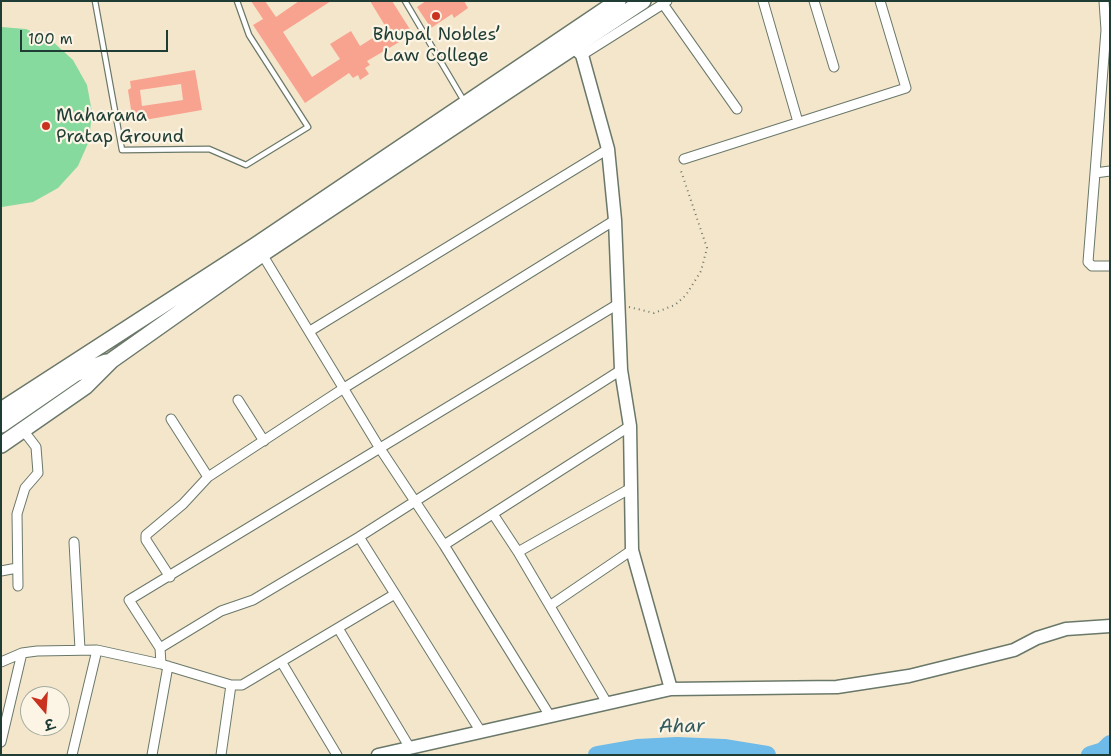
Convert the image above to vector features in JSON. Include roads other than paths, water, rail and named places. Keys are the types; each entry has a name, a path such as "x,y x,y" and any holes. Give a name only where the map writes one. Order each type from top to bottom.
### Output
{"highway":[{"path":"1,410 100,346 259,249 469,108 618,1"},
{"path":"469,108 578,51 643,1"},
{"path":"1,445 86,386 112,360 259,249"},
{"path":"1,426 75,374 100,346"},
{"path":"75,374 112,360"}],"street":[{"path":"763,1 798,122"},
{"path":"814,1 834,67"},
{"path":"684,159 906,88 880,1"},
{"path":"1104,1 1106,30 1088,262 1092,266 1110,266"},
{"path":"671,689 632,550 630,426 621,370 615,220 608,148 578,51 665,3 738,109"},
{"path":"310,331 608,148"},
{"path":"1095,173 1110,171"},
{"path":"170,576 146,540 146,535 183,504 208,477 344,388 615,220"},
{"path":"259,249 380,447 444,545 550,716"},
{"path":"152,755 165,665 160,648 129,600 618,304"},
{"path":"160,648 221,611 253,600 359,537 621,370"},
{"path":"238,400 264,441"},
{"path":"171,418 208,477"},
{"path":"444,545 630,426"},
{"path":"18,586 17,514 25,488 38,472 36,447 23,430"},
{"path":"518,552 631,488"},
{"path":"493,514 551,605 607,703"},
{"path":"359,537 481,732"},
{"path":"74,542 80,649"},
{"path":"551,605 632,550"},
{"path":"1,570 17,568"},
{"path":"1,662 22,653 80,649 97,650 165,665 231,685 242,685 282,663 395,594"},
{"path":"378,755 671,689 837,688 908,676 1014,650 1037,638 1066,629 1110,626"},
{"path":"338,628 410,748"},
{"path":"72,755 97,650"},
{"path":"1,742 22,653"},
{"path":"282,663 337,755"},
{"path":"221,755 231,685"}],"lane":[{"path":"95,1 122,150 208,148 246,165 308,127 249,35 238,1"},
{"path":"405,1 469,108"}],"waterway":[{"name":"Ahar","path":"1090,755 1103,751 1110,744"},
{"name":"Ahar","path":"597,755 637,748 677,746 724,748 767,755"}],"place":[{"name":"Bhupal Nobles’ Law College","path":"436,16"},
{"name":"Maharana Pratap Ground","path":"46,126"}]}
